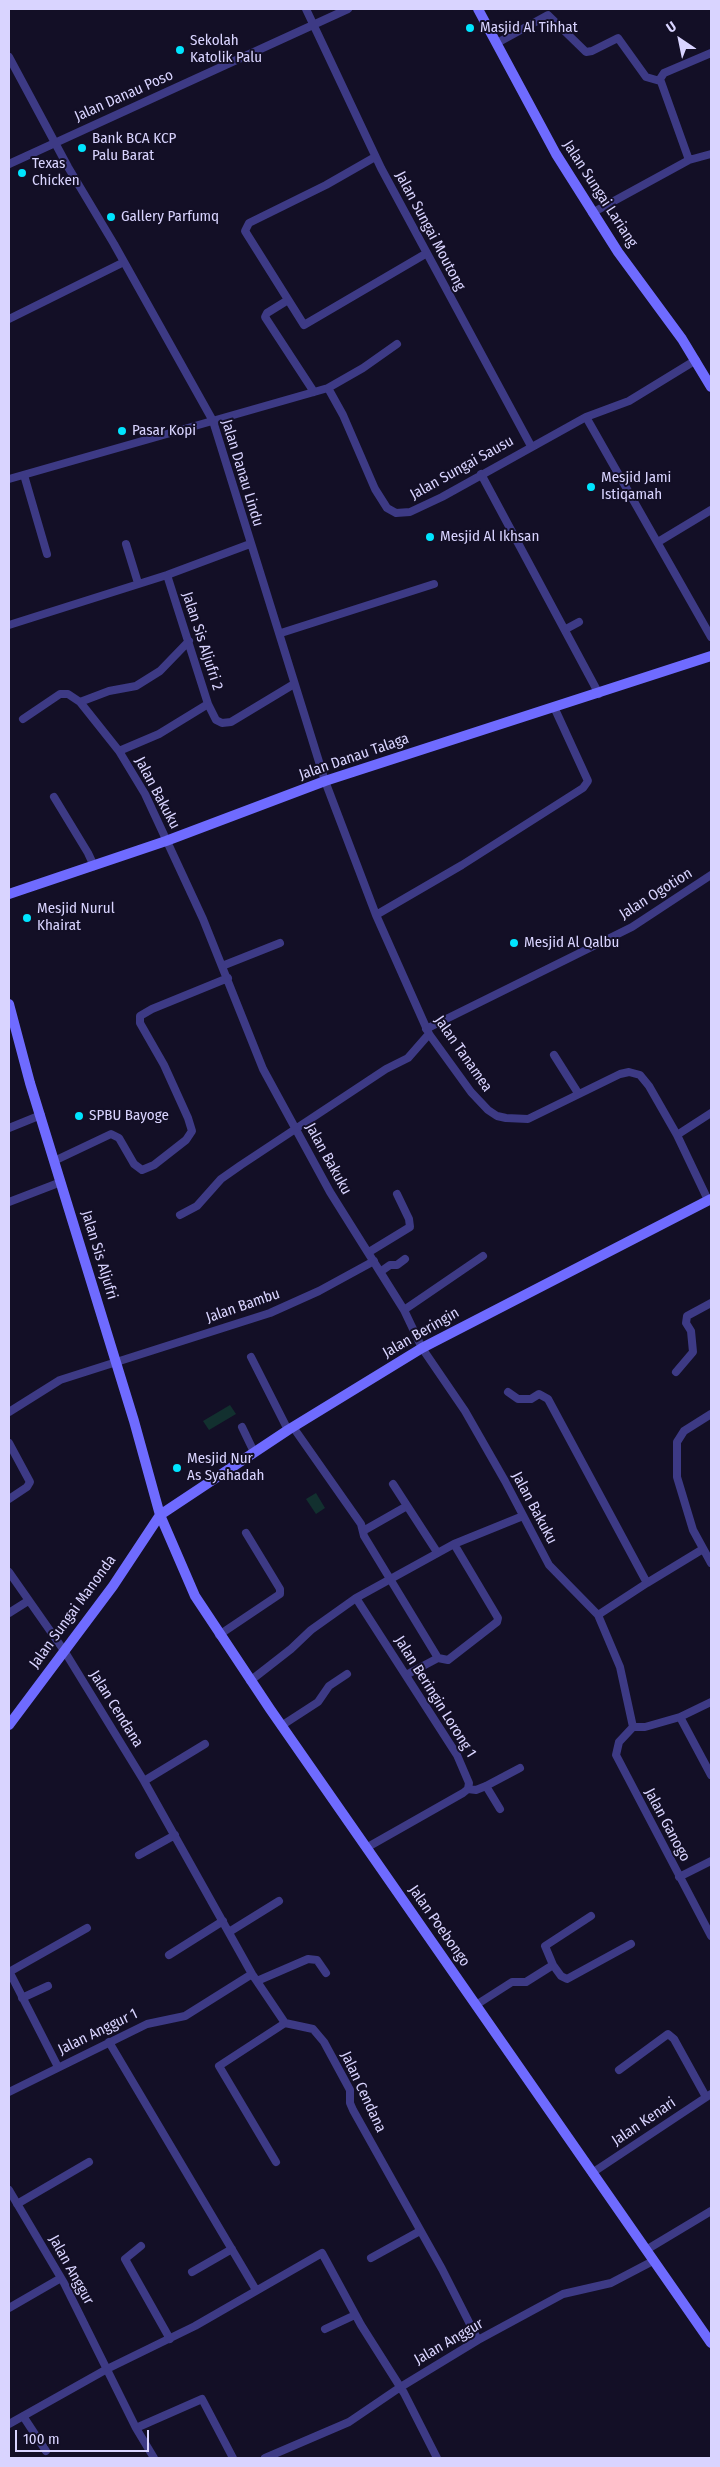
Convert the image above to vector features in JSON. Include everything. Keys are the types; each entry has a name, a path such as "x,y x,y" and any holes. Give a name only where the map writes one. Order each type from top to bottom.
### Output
{"street":[{"name":"Jalan Sungai Moutong","path":"306,9 375,158 531,446"},
{"name":"Jalan Danau Poso","path":"9,164 348,9"},
{"name":"Jalan Sungai Lariang","path":"478,9 556,154 592,213 696,360 711,386"},
{"path":"497,43 548,16 586,52 618,38 646,76 660,81"},
{"path":"689,160 660,81 664,73 711,53"},
{"name":"Jalan Danau Lindu","path":"9,57 213,421 250,544 281,633 294,684 325,781"},
{"path":"592,213 689,160 711,154"},
{"path":"375,158 246,227 245,231 302,323 306,325 427,253"},
{"path":"9,319 124,262"},
{"path":"288,300 267,312 266,320 314,392"},
{"path":"9,479 328,388 397,344"},
{"name":"Jalan Sungai Sausu","path":"328,388 343,415 375,490 387,508 396,513 410,512 442,497 586,417 629,401 696,360"},
{"path":"586,417 711,637"},
{"path":"481,474 566,629 599,694"},
{"path":"24,475 47,554"},
{"path":"658,542 711,510"},
{"path":"126,544 138,583"},
{"name":"Jalan Sis Aljufri 2","path":"9,625 167,575 250,544"},
{"name":"Jalan Sis Aljufri 2","path":"119,751 159,734 208,704 167,575"},
{"path":"281,633 434,584"},
{"path":"566,629 579,622"},
{"path":"23,719 64,693 80,702 109,691 136,686 160,671 189,641"},
{"name":"Jalan Danau Talaga","path":"9,894 94,866 325,781 599,694 711,656"},
{"path":"208,704 216,720 222,723 231,722 294,684"},
{"name":"Jalan Bakuku","path":"80,702 119,751 145,794 228,978 263,1069 330,1192 404,1310 422,1348 465,1411 549,1565 598,1615 620,1667 632,1728"},
{"path":"376,915 462,865 583,788 588,781 554,708"},
{"name":"Jalan Tanamea","path":"325,781 376,915 428,1031 471,1092 497,1116 528,1119 620,1074 634,1073 649,1086 677,1135 710,1200"},
{"path":"54,797 94,866"},
{"name":"Jalan Ogotion","path":"428,1031 632,927 711,875"},
{"path":"222,966 280,943"},
{"path":"54,1161 111,1134 119,1138 134,1164 142,1170 154,1165 186,1140 192,1132 188,1118 164,1065 140,1023 140,1016 152,1008 228,978"},
{"name":"Jalan Sis Aljufri","path":"9,1004 160,1515"},
{"path":"180,1215 197,1206 231,1172 386,1069 408,1058 428,1031"},
{"path":"554,1055 578,1093"},
{"path":"677,1135 711,1113"},
{"path":"9,1128 41,1115"},
{"path":"9,1202 61,1182"},
{"path":"368,1252 410,1228 410,1222 397,1194"},
{"name":"Jalan Beringin","path":"160,1515 290,1429 422,1348 710,1200"},
{"path":"404,1310 483,1256"},
{"path":"380,1272 390,1265 397,1265 405,1259"},
{"name":"Jalan Bambu","path":"9,1412 60,1380 270,1314 319,1291 374,1261"},
{"path":"676,1372 681,1364 690,1358 694,1350 690,1331 686,1323 687,1316 711,1303"},
{"path":"251,1357 290,1429 338,1493 351,1507 390,1580 438,1658"},
{"path":"508,1392 518,1399 530,1399 539,1394 548,1399 647,1583"},
{"path":"711,1414 684,1431 677,1442 677,1477 693,1530 711,1562"},
{"path":"242,1427 254,1452"},
{"path":"9,1443 30,1482 27,1487 9,1499"},
{"path":"393,1484 437,1552"},
{"path":"363,1530 406,1506"},
{"name":"Jalan Poebongo","path":"160,1515 187,1582 219,1635 711,2344"},
{"name":"Jalan Sungai Manonda","path":"9,1725 113,1586 160,1515"},
{"path":"250,1681 291,1649 311,1630 356,1598 437,1552 523,1516"},
{"path":"219,1635 280,1594 280,1589 246,1533"},
{"path":"406,1675 438,1658 448,1660 498,1618 454,1544"},
{"path":"598,1615 703,1549"},
{"name":"Jalan Cendana","path":"9,1572 65,1652 144,1781 252,1974 285,2023 308,2027 319,2034 350,2090 350,2103 353,2110 442,2268 478,2340"},
{"name":"Jalan Beringin Lorong 1","path":"356,1598 457,1755 468,1778 468,1789"},
{"path":"9,1613 28,1601"},
{"path":"281,1726 312,1706 329,1686 347,1674"},
{"path":"632,1728 645,1727 680,1717 711,1702"},
{"path":"680,1717 711,1775"},
{"name":"Jalan Ganogo","path":"632,1728 619,1742 616,1756 711,1936"},
{"path":"144,1781 205,1744"},
{"path":"366,1848 468,1789 476,1790 486,1786 520,1768"},
{"path":"486,1786 500,1809"},
{"path":"139,1855 175,1835"},
{"path":"679,1877 711,1861"},
{"path":"230,1932 279,1900"},
{"path":"591,1916 545,1946 553,1965 561,1976 567,1979 631,1944"},
{"path":"169,1955 223,1921"},
{"path":"58,2067 9,1972 87,1928"},
{"path":"257,1981 308,1959 317,1960 326,1973"},
{"path":"476,2005 512,1982 526,1982 553,1965"},
{"name":"Jalan Anggur 1","path":"9,2092 147,2024 185,2016 252,1974"},
{"path":"22,1998 48,1986"},
{"path":"276,2162 219,2066 285,2023"},
{"path":"619,2070 668,2034 674,2039 709,2096"},
{"path":"109,2042 256,2290"},
{"name":"Jalan Kenari","path":"592,2173 709,2096"},
{"path":"17,2204 90,2162"},
{"name":"Jalan Anggur","path":"9,2190 61,2278 136,2428 154,2458"},
{"path":"646,2250 711,2212"},
{"path":"371,2258 420,2230"},
{"path":"141,2246 124,2259 170,2339"},
{"path":"192,2272 232,2249"},
{"path":"9,2424 107,2368 170,2339 322,2253 356,2315 399,2388 404,2393 436,2458"},
{"name":"Jalan Anggur","path":"270,2457 346,2423 478,2340 563,2294 610,2283 654,2261"},
{"path":"9,2308 61,2278"},
{"path":"325,2329 356,2315"},
{"path":"136,2428 202,2399 233,2458"},
{"path":"22,2416 46,2451"}],"green space":[{"path":"230,1405 236,1414 209,1430 203,1421"},
{"path":"316,1493 325,1508 316,1514 306,1499"}],"place":[{"name":"Masjid Al Tihhat","path":"470,28"},
{"name":"Sekolah Katolik Palu","path":"180,50"},
{"name":"Bank BCA KCP Palu Barat","path":"82,148"},
{"name":"Texas Chicken","path":"22,173"},
{"name":"Gallery Parfumq","path":"111,217"},
{"name":"Pasar Kopi","path":"122,431"},
{"name":"Mesjid Jami Istiqamah","path":"591,487"},
{"name":"Mesjid Al Ikhsan","path":"430,537"},
{"name":"Mesjid Nurul Khairat","path":"27,918"},
{"name":"Mesjid Al Qalbu","path":"514,943"},
{"name":"SPBU Bayoge","path":"79,1116"},
{"name":"Mesjid Nur As Syahadah","path":"177,1468"}]}
